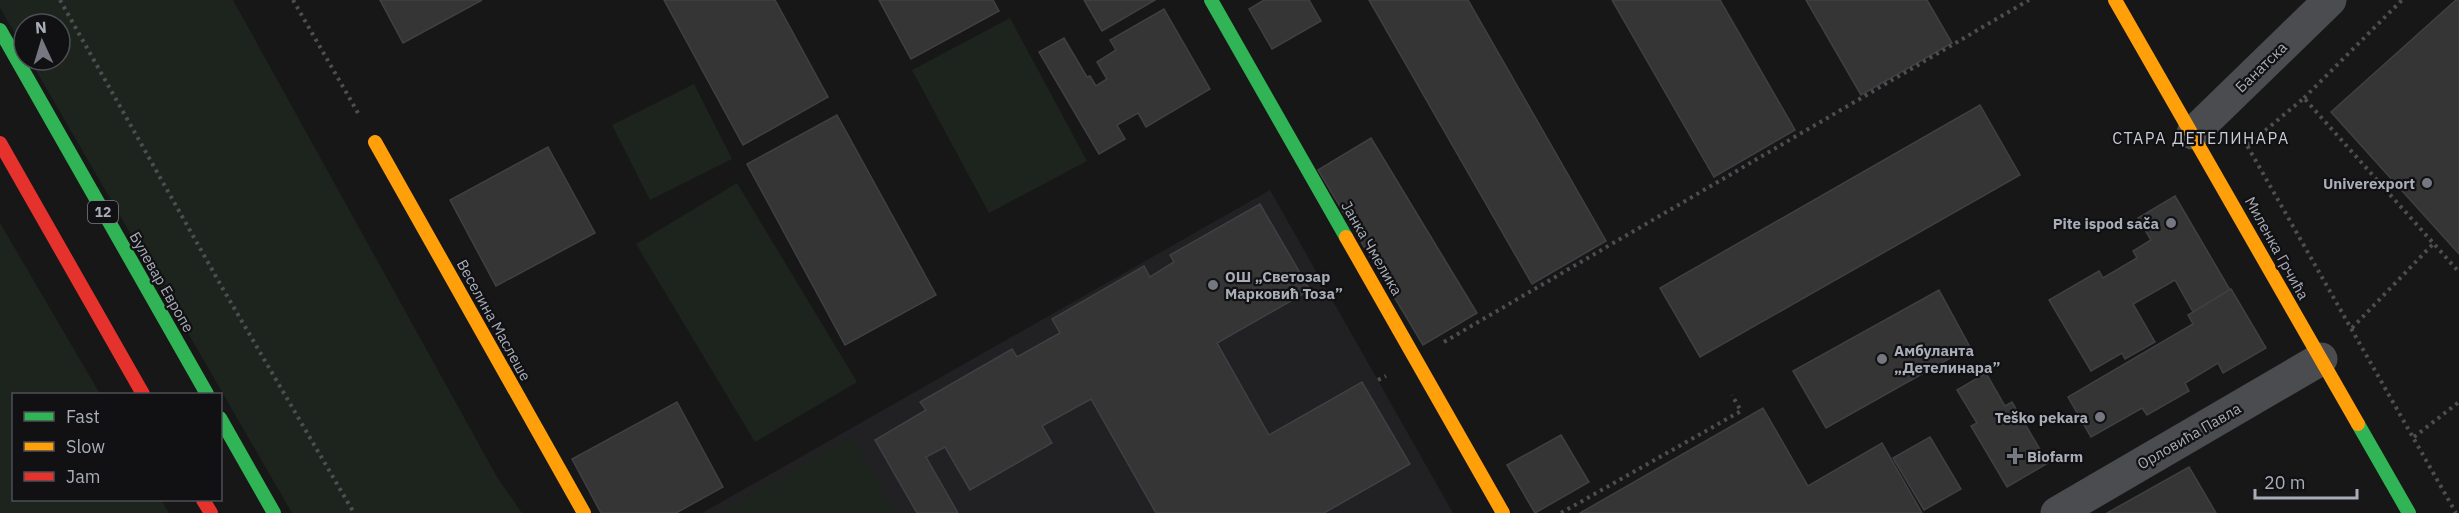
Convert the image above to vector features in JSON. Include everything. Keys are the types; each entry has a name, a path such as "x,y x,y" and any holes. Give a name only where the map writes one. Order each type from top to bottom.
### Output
{"street":[{"name":"Јанка Чмелика","path":"1211,0 1503,513"},
{"name":"Миленка Грчића","path":"2115,0 2409,513"},
{"name":"Банатска","path":"2193,133 2330,0"},
{"name":"Булевар Европе","path":"0,30 206,393"},
{"path":"0,142 142,393"},
{"name":"Веселина Маслеше","path":"375,142 584,513"},
{"name":"Орловића Павла","path":"2057,513 2320,359"},
{"path":"222,422 274,513"}],"path":[{"path":"60,0 217,279 354,513"},
{"path":"293,0 375,142"},
{"path":"1378,380 2029,0"},
{"path":"2248,145 2304,98 2402,0"},
{"path":"2304,98 2459,272"},
{"path":"2221,106 2248,145 2456,513"},
{"path":"2352,328 2433,244"},
{"path":"1561,513 1741,411 1732,395"},
{"path":"2414,437 2459,402"}],"shaded area":[{"path":"0,0 233,0 497,477 522,513 292,513 37,72 72,72 72,12 12,12 12,28 0,8"},
{"path":"1010,18 1087,161 989,213 912,70"},
{"path":"694,84 732,159 650,200 612,125"},
{"path":"737,183 857,382 755,442 636,244"},
{"name":"ОШ „Светозар Марковић Тоза”","path":"1270,190 1453,513 702,513"},
{"path":"0,223 99,393 12,393 12,501 162,501 169,513 0,513"},
{"path":"852,436 895,513 718,513"}],"building":[{"path":"380,0 482,0 403,43"},
{"path":"664,0 775,0 828,97 743,145"},
{"path":"879,0 993,0 999,11 911,59"},
{"path":"1084,0 1155,0 1102,31"},
{"path":"1264,0 1309,0 1321,21 1272,49 1249,9"},
{"path":"1369,0 1468,0 1606,241 1532,284"},
{"path":"1612,0 1720,0 1795,130 1714,177"},
{"path":"1806,0 1927,0 1952,43 1861,95"},
{"name":"Univerexport","path":"2456,0 2459,0 2459,254 2331,112"},
{"path":"1164,9 1210,89 1146,127 1138,113 1117,125 1125,139 1099,154 1039,52 1064,38 1087,77 1090,76 1096,86 1107,79 1097,62 1116,50 1110,40"},
{"path":"1980,105 2020,175 1700,357 1660,288"},
{"path":"837,115 936,295 845,345 747,164"},
{"path":"1371,138 1477,313 1423,345 1318,170"},
{"path":"548,147 595,233 496,286 450,200"},
{"path":"2175,196 2230,290 2193,312 2175,280 2133,304 2155,342 2125,359 2122,353 2091,371 2049,300 2099,271 2103,278 2137,258 2133,251 2151,240 2138,218"},
{"name":"ОШ „Светозар Марковић Тоза”","path":"1260,204 1310,290 1217,343 1269,435 1362,382 1410,464 1324,513 1156,513 1091,399 1042,426 1052,443 970,490 945,447 926,457 958,513 917,513 875,440 926,410 920,402 1012,349 1017,357 1060,333 1052,319 1144,266 1150,277 1174,262 1170,255"},
{"path":"2231,289 2266,348 2223,373 2218,363 2185,383 2189,391 2147,415 2142,408 2091,437 2068,397 2193,324 2188,315"},
{"name":"Амбуланта „Детелинара”","path":"1939,290 1970,347 1826,428 1793,371"},
{"path":"1986,373 2005,406 2012,402 2048,463 2007,487 1971,426 1977,423 1957,390"},
{"path":"677,402 723,487 676,513 601,513 572,459"},
{"path":"1763,408 1808,486 1882,443 1922,513 1580,513"},
{"path":"1561,435 1589,482 1535,513 1507,465"},
{"path":"1930,437 1961,489 1924,510 1893,458"},
{"path":"2189,467 2216,513 2107,513"}],"traffic: fast":[{"path":"1211,0 1346,237"},
{"path":"0,30 206,393"},
{"path":"222,422 274,513"},
{"path":"2358,424 2409,513"}],"traffic: slow":[{"path":"2115,0 2358,424"},
{"path":"375,142 584,513"},
{"path":"1346,237 1503,513"}],"traffic: jam":[{"path":"0,143 142,393"},
{"path":"204,501 211,513"}],"place":[{"name":"Univerexport","path":"2427,183"},
{"name":"Pite ispod sača","path":"2171,223"},
{"name":"ОШ „Светозар Марковић Тоза”","path":"1213,285"},
{"name":"Амбуланта „Детелинара”","path":"1882,359"},
{"name":"Teško pekara","path":"2100,417"},
{"name":"Biofarm","path":"2015,456"}],"district":[{"name":"СТАРА ДЕТЕЛИНАРА","path":"2201,138"}]}
